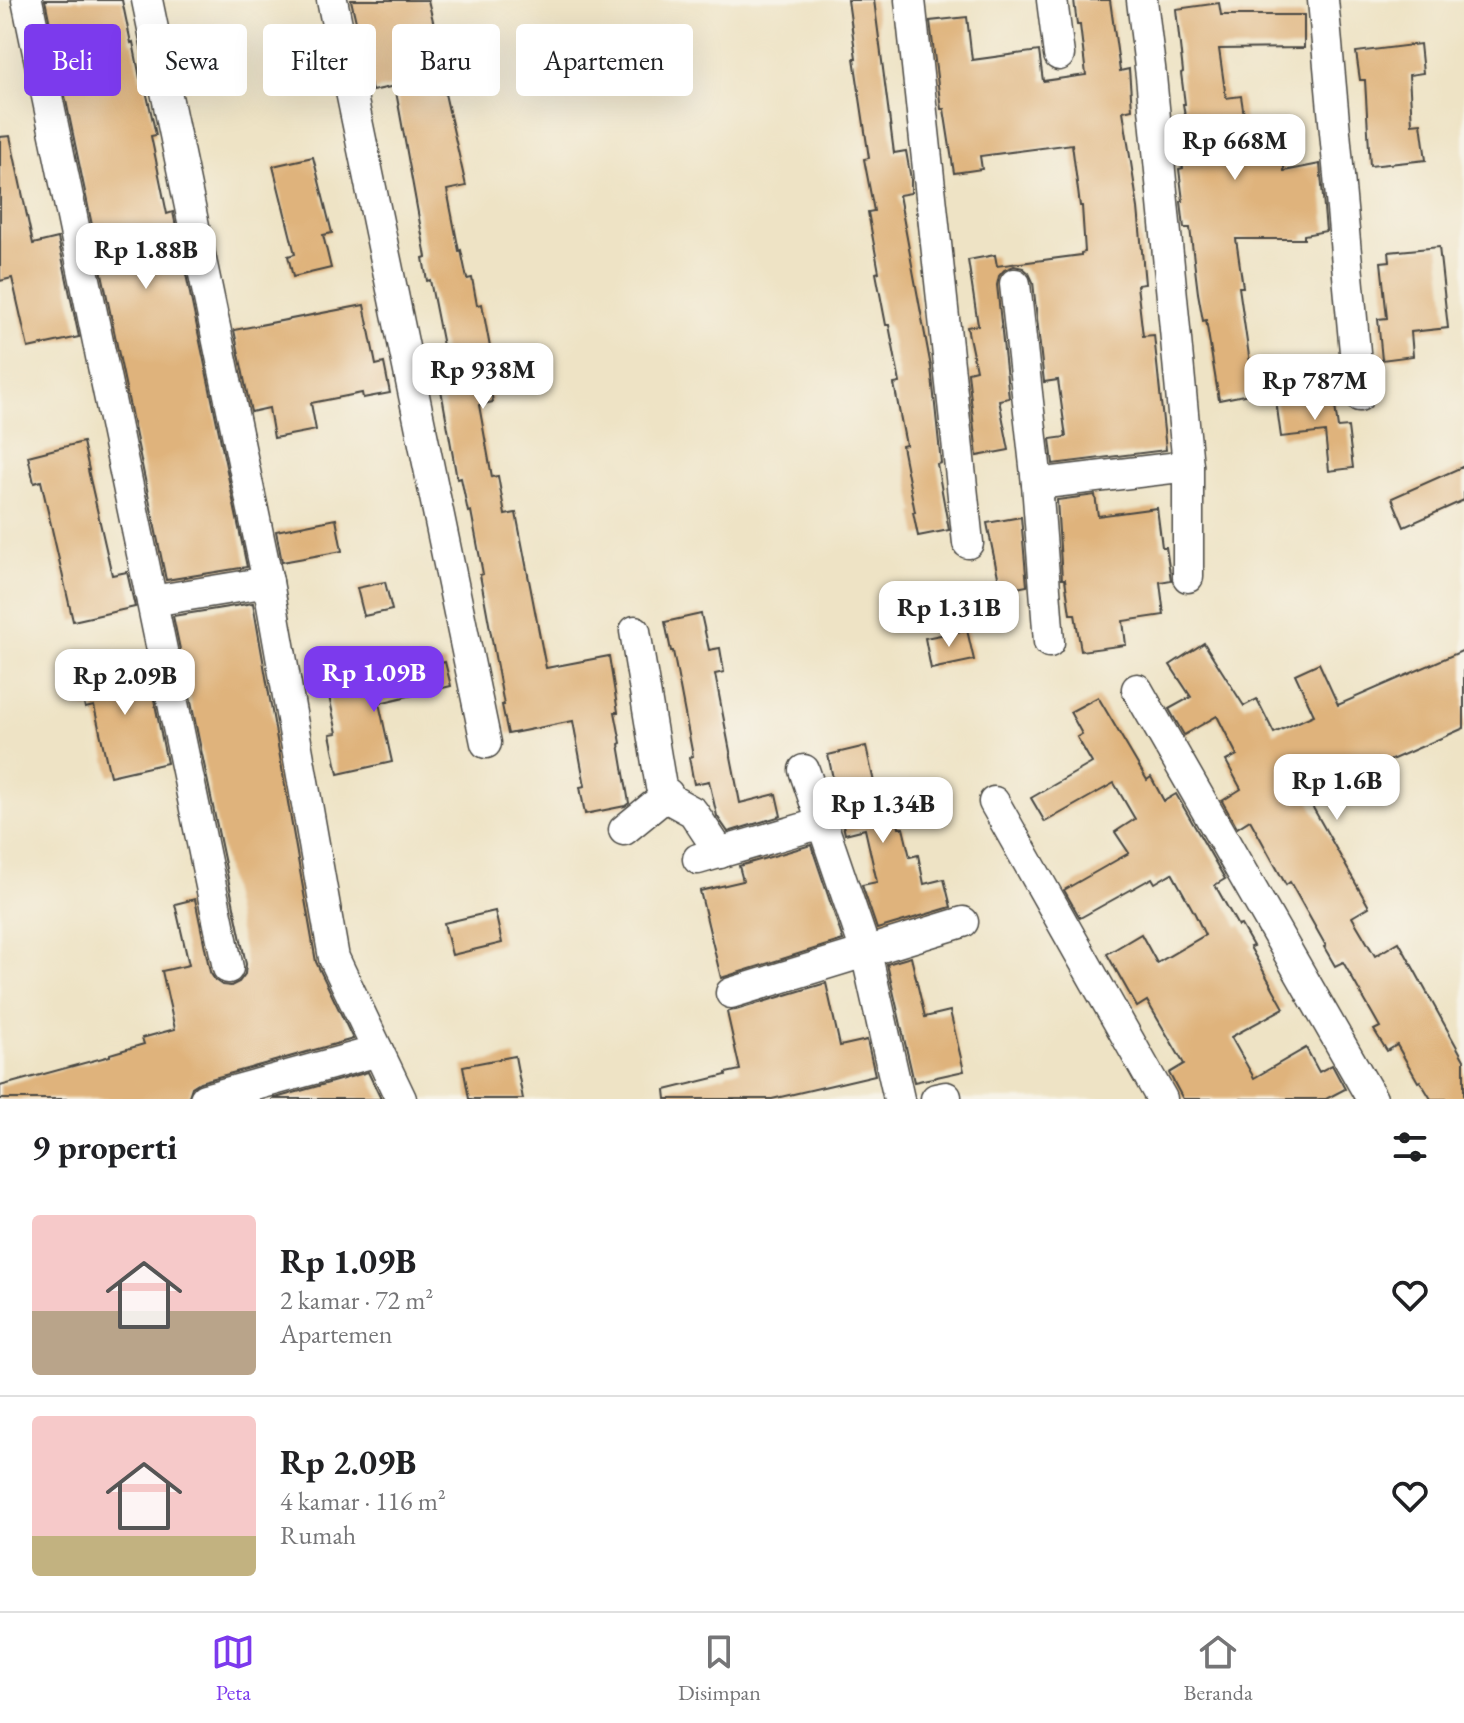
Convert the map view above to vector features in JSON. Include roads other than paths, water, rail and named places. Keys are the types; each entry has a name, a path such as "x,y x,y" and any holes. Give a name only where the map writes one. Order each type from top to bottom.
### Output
{"street":[{"path":"27,0 228,968"},
{"path":"147,0 268,582 334,958 401,1099"},
{"path":"332,0 486,743"},
{"path":"910,0 968,543"},
{"path":"1052,0 1059,55"},
{"path":"1142,0 1188,466 1188,577"},
{"path":"1323,0 1359,396"},
{"path":"1015,284 1037,484 1049,642"},
{"path":"1037,484 1188,466"},
{"path":"152,601 268,582"},
{"path":"635,631 661,787 673,801 693,812 709,856 822,823"},
{"path":"1137,689 1372,1099"},
{"path":"804,770 866,952 899,1099"},
{"path":"624,830 668,794"},
{"path":"994,802 1162,1099"},
{"path":"731,993 963,922"},
{"path":"205,1099 378,1051"}]}
